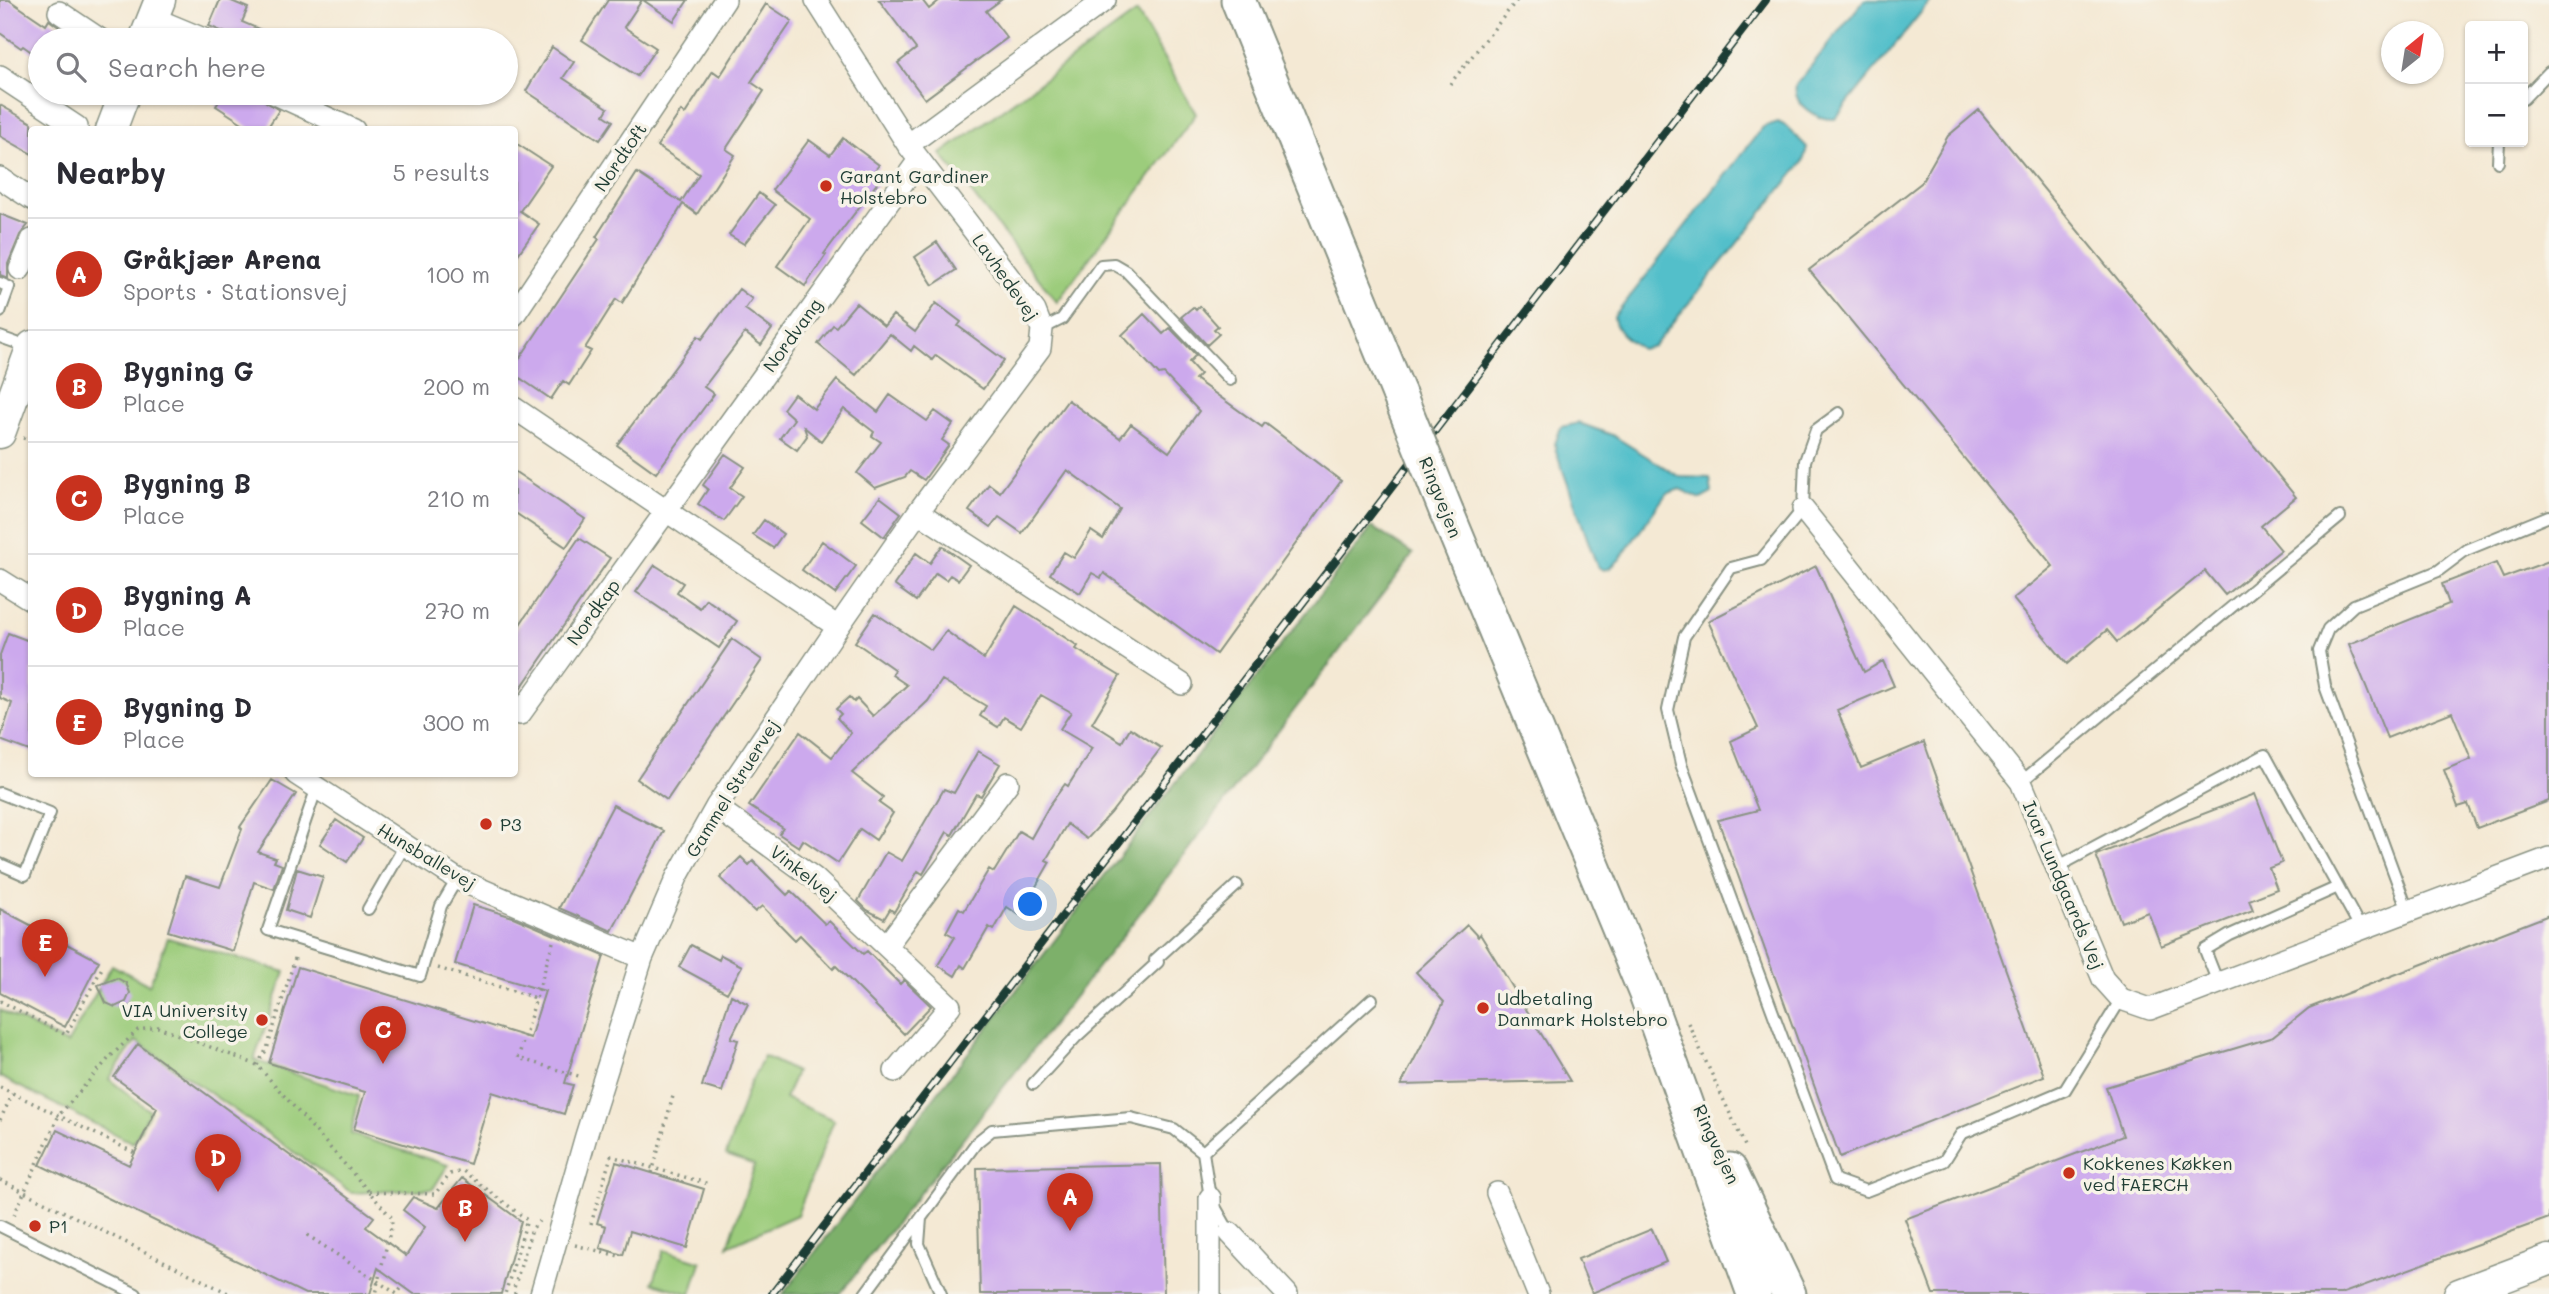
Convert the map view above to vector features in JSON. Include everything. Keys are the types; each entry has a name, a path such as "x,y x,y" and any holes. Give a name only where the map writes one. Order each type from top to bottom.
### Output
{"main road":[{"name":"Ringvejen","path":"1238,0 1646,994 1755,1294"},
{"name":"Ringvejen","path":"1646,994 1789,1294"}],"street":[{"name":"Nordtoft","path":"518,309 725,0"},
{"name":"Lavhedevej","path":"816,0 914,152 1035,311 1041,338"},
{"path":"914,152 1105,0"},
{"path":"59,12 82,28"},
{"path":"152,19 175,28"},
{"path":"0,76 28,95"},
{"path":"44,105 75,126"},
{"path":"113,126 120,105"},
{"path":"299,105 345,126"},
{"name":"Nordvang","path":"666,510 914,152"},
{"path":"0,178 28,196"},
{"path":"20,269 28,250"},
{"name":"Gammel Struervej","path":"541,1294 642,958 677,877 716,807 838,627 1041,338"},
{"path":"0,433 28,355"},
{"path":"518,411 838,627"},
{"name":"Ivar Lundgaards Vej","path":"1803,509 2021,782 2103,979 2120,999"},
{"name":"Nordkap","path":"520,714 666,510"},
{"path":"918,512 1182,684"},
{"path":"0,580 28,598"},
{"name":"Hunsballevej","path":"301,777 457,879 642,958"},
{"path":"887,945 1008,783"},
{"name":"Vinkelvej","path":"716,807 814,878 950,1006 895,1071"},
{"path":"2120,999 2150,1009 2549,858"},
{"path":"1497,1193 1538,1294"},
{"path":"1210,1198 1210,1294"},
{"path":"1230,1233 1287,1294"},
{"path":"2459,1294 2549,1259"}],"lane":[{"path":"2528,94 2549,72"},
{"path":"2498,162 2499,147"},
{"path":"1041,338 1062,319 1101,265 1114,264 1126,271 1230,380"},
{"path":"0,283 9,287 0,312"},
{"path":"0,337 28,346"},
{"path":"1839,413 1816,430 1805,461 1803,509 1761,561 1731,568 1684,638 1668,709 1681,764 1835,1180 1866,1191 1944,1161 1961,1134 2065,1090 2120,999"},
{"path":"2408,911 2325,685 2319,651 2328,629 2354,605 2438,571 2466,550 2549,516"},
{"path":"2021,782 2340,517"},
{"path":"2057,867 2265,755 2361,929"},
{"path":"317,787 268,930 420,976 441,906 457,879"},
{"path":"0,793 50,813 26,874 0,864"},
{"path":"368,909 405,845"},
{"path":"1032,1084 1076,1037 1237,885"},
{"path":"2218,983 2205,950 2230,935 2338,887"},
{"path":"1203,1152 1372,999"},
{"path":"865,1294 977,1142 992,1130 1131,1118 1174,1129 1203,1152 1210,1198 1230,1233"},
{"path":"921,1218 919,1244 941,1294"},
{"path":"3,1228 136,1294"}],"path":[{"path":"1450,84 1517,0"},
{"path":"559,923 518,1058 603,1084"},
{"path":"257,1065 267,1049 300,940"},
{"path":"424,963 536,998"},
{"path":"0,1001 66,1035 102,968"},
{"path":"3,1228 25,1192 59,1115 110,1056 138,1030 158,1027 257,1065 393,1219 375,1294"},
{"path":"0,1087 135,1153"},
{"path":"0,1120 13,1093"},
{"path":"653,1170 673,1097"},
{"path":"591,1224 611,1156 709,1184"},
{"path":"369,1192 435,1194 450,1174 463,1171 474,1179 527,1220 505,1294"},
{"path":"0,1180 230,1294"},
{"path":"307,1235 397,1294 403,1286"},
{"path":"556,1240 619,1256"}],"green space":[{"path":"1137,12 1196,114 1057,302 941,154"},
{"path":"1372,527 1413,554 1121,938 840,1294 783,1294"},
{"path":"168,938 285,972 254,1060 359,1096 351,1134 448,1165 433,1189 352,1193 136,1041 109,1079 150,1111 133,1143 0,1077 0,1010 67,1044 112,965 149,985"},
{"path":"764,1056 796,1072 785,1098 834,1120 797,1215 728,1246 755,1165 726,1155 748,1088"},
{"path":"664,1250 701,1262 691,1294 653,1283"}],"water":[{"path":"1864,0 1931,0 1835,119 1821,117 1802,105 1798,99 1796,85"},
{"path":"1778,122 1786,126 1807,147 1803,162 1654,346 1641,349 1620,332 1614,317 1763,127"},
{"path":"1579,423 1612,435 1680,477 1710,478 1712,493 1701,499 1680,489 1666,494 1620,559 1610,568 1603,570 1597,566 1556,451 1555,444 1561,427"}],"building":[{"path":"0,0 9,0 46,25 49,20 60,28 28,28 28,50 23,46 21,48 0,33"},
{"path":"220,0 229,0 248,8 242,22 256,28 214,28 209,26"},
{"path":"608,0 642,0 624,27 656,48 637,76 582,40"},
{"path":"643,0 688,0 674,21"},
{"path":"879,0 922,0 929,9 940,0 1001,0 986,11 1007,38 925,99 898,63 916,49"},
{"path":"766,4 792,21 751,82 764,91 726,149 735,155 697,214 683,204 622,303 616,299 585,348 591,351 569,385 563,381 551,399 518,377 518,361 599,239 596,237 637,173 681,202 699,174 657,146 681,111 685,114 713,71 720,76"},
{"path":"552,47 574,62 563,78 608,108 604,115 613,121 600,140 526,91"},
{"path":"0,105 32,123 32,126 28,126 28,152 0,136"},
{"path":"271,105 279,110 269,126 247,126 216,106"},
{"path":"1979,110 2296,497 2261,526 2281,550 2225,595 2205,571 2117,642 2107,630 2067,664 2013,599 2053,566 1809,270 1921,183 1948,136"},
{"name":"Garant Gardiner Holstebro","path":"843,138 879,165 875,170 878,182 824,254 826,255 805,286 777,266 810,219 772,190 809,140 830,155"},
{"path":"518,145 551,166 520,211 539,224 518,254"},
{"path":"759,193 775,205 744,244 729,235"},
{"path":"0,214 28,225 20,235 8,264 8,278 0,275"},
{"path":"937,242 956,270 933,285 915,257"},
{"path":"739,289 752,299 745,309 772,329 761,345 745,333 704,387 714,394 656,473 617,445 698,336 702,339"},
{"path":"856,303 884,326 893,315 915,332 936,303 961,322 958,326 1004,360 983,389 936,355 932,360 914,346 911,351 890,334 856,375 818,344"},
{"path":"1200,306 1218,326 1214,329 1219,334 1207,345 1181,317 1193,307 1196,310"},
{"path":"1144,314 1163,334 1170,328 1196,355 1189,362 1200,374 1195,379 1262,427 1265,423 1341,481 1216,654 1104,573 1101,578 1092,573 1080,593 1050,574 1064,552 1074,558 1091,531 1103,539 1120,509 1067,470 1022,533 999,517 991,527 969,511 989,484 1000,492 1068,400 1120,438 1131,424 1169,452 1199,411 1164,374 1159,375 1122,335"},
{"path":"837,380 878,412 890,395 927,421 935,411 953,424 942,440 949,445 924,480 910,471 905,477 875,488 857,473 881,442 872,436 874,432 844,409 821,441 804,427 807,436 797,450 780,438 794,419 783,409 794,394 814,409"},
{"path":"725,454 745,467 730,488 742,496 724,521 698,504 708,489 703,485"},
{"path":"518,474 585,519 566,547 518,515"},
{"path":"880,497 901,513 884,537 862,520"},
{"path":"764,520 783,534 773,548 753,535"},
{"path":"579,538 610,558 518,692 518,627"},
{"path":"822,541 856,566 835,594 802,570"},
{"path":"942,546 969,565 958,580 950,575 946,580 936,573 916,601 894,585 916,553 930,563"},
{"path":"2549,561 2549,801 2477,828 2468,804 2458,807 2444,770 2471,759 2452,712 2387,738 2349,644 2449,604 2442,584 2496,563 2503,578"},
{"path":"655,565 683,583 677,592 700,608 706,599 737,621 719,648 636,592"},
{"path":"1816,566 1864,672 1883,661 1894,686 1837,710 1861,768 1924,742 2044,1076 1840,1157 1718,820 1758,810 1731,741 1758,728 1708,621"},
{"path":"1016,606 1078,646 1076,649 1120,676 1092,723 1122,742 1130,728 1161,748 1111,813 1087,839 1067,824 1046,860 1050,862 1030,897 1035,900 1024,918 1007,907 994,930 989,927 965,968 961,965 955,976 938,965 955,937 946,932 959,908 964,911 989,869 994,872 1019,831 1031,838 1049,806 1065,784 1068,786 1092,748 1060,729 1071,712 1041,695 1021,727 1004,717 998,727 980,716 986,706 942,680 928,701 852,773 883,797 879,803 893,813 876,840 860,829 838,863 803,840 799,847 779,834 783,828 749,806 800,732 832,757 851,733 837,718 841,714 836,709 849,697 854,702 857,699 873,716 907,685 892,675 895,670 855,642 875,613 931,650 946,631 984,659"},
{"path":"8,633 28,640 28,750 0,740 12,703 0,698 0,655"},
{"path":"732,639 762,660 667,800 637,779"},
{"path":"978,751 1000,764 981,796 976,794 952,835 947,832 923,874 918,871 894,912 890,909 884,919 867,910 858,901 886,852 902,861 944,789 954,793"},
{"path":"272,780 296,794 258,852 276,858 274,862 282,865 274,889 254,882 233,951 168,931 185,876 220,887 242,829 240,827"},
{"path":"2255,794 2282,863 2269,868 2277,889 2249,900 2253,910 2161,946 2148,912 2121,922 2096,855"},
{"path":"613,805 664,831 612,931 559,908"},
{"path":"336,820 363,838 347,862 320,844"},
{"path":"741,857 749,865 753,861 787,895 791,891 825,924 829,921 863,954 867,951 900,984 904,980 931,1006 904,1034 836,966 833,969 800,935 795,940 762,906 755,912 720,878"},
{"path":"297,869 323,877 310,918 286,910"},
{"path":"473,905 513,917 604,956 565,1083 573,1085 564,1114 492,1092 470,1164 354,1129 365,1092 269,1063 298,967 530,1038 545,991 455,964"},
{"path":"0,909 99,961 65,1027 0,993"},
{"path":"2549,915 2549,1218 2341,1294 1933,1294 1905,1219 2123,1136 2106,1087 2273,1037 2309,1008"},
{"name":"Udbetaling Danmark Holstebro","path":"1467,925 1478,937 1480,934 1570,1081 1401,1085 1444,1002 1416,972"},
{"path":"691,945 719,960 721,955 742,966 727,993 679,967"},
{"path":"117,978 126,983 130,993 126,1002 115,1007 106,1003 98,985"},
{"path":"731,995 748,1004 731,1038 738,1040 722,1092 702,1086"},
{"path":"138,1044 374,1217 366,1227 406,1256 425,1227 403,1210 413,1197 438,1208 462,1178 521,1221 501,1294 414,1294 378,1268 370,1294 305,1294 40,1165 57,1130 129,1165 157,1108 114,1077"},
{"path":"616,1162 704,1189 687,1248 630,1231 623,1255 600,1248 606,1226 597,1223"},
{"path":"1161,1164 1164,1294 980,1294 977,1168"},
{"path":"1652,1229 1666,1262 1592,1293 1578,1259"}],"railway":[{"path":"772,1294 1766,0"}],"place":[{"name":"Garant Gardiner Holstebro","path":"826,186"},
{"name":"P3","path":"486,824"},
{"name":"Bygning D","path":"45,977"},
{"name":"Udbetaling Danmark Holstebro","path":"1483,1008"},
{"name":"VIA University College","path":"262,1020"},
{"name":"Bygning B","path":"383,1064"},
{"name":"Kokkenes Køkken ved FAERCH","path":"2069,1173"},
{"name":"Bygning A","path":"218,1192"},
{"name":"P1","path":"35,1226"},
{"name":"Gråkjær Arena","path":"1070,1231"},
{"name":"Bygning G","path":"465,1242"}]}
